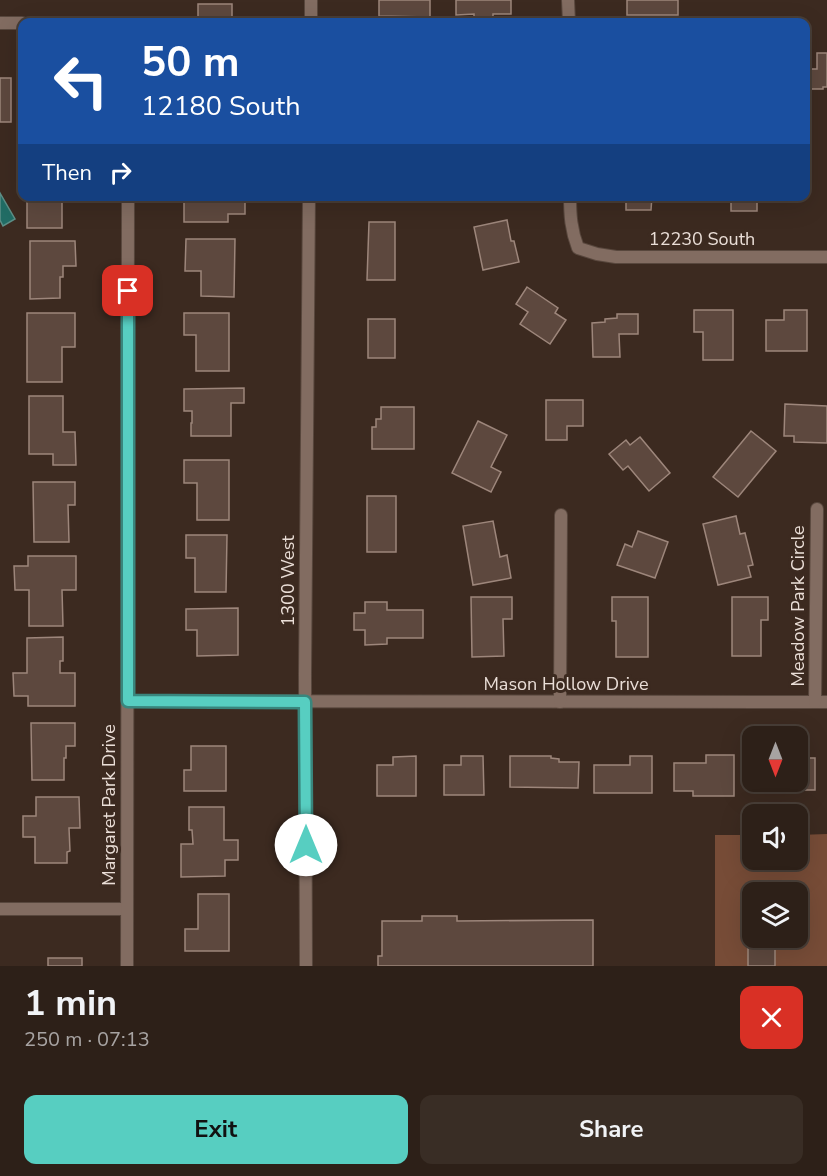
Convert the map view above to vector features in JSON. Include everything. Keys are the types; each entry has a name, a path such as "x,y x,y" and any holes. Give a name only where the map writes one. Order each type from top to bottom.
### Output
{"street":[{"path":"311,0 311,18"},
{"path":"568,0 568,18"},
{"path":"0,23 18,23"},
{"name":"Margaret Park Drive","path":"127,966 128,201"},
{"name":"1300 West","path":"306,966 305,702 309,201"},
{"name":"12230 South","path":"570,201 572,233 578,248 597,254 616,257 827,257"},
{"name":"Meadow Park Circle","path":"817,509 821,702"},
{"path":"560,702 561,515"},
{"name":"Mason Hollow Drive","path":"128,701 821,702"},
{"path":"0,909 127,909"}],"shaded area":[{"path":"827,834 827,966 715,966 715,835 742,835 742,870 808,870 808,835"}],"water":[{"path":"0,193 15,219 3,226 0,220"}],"building":[{"path":"379,0 430,0 430,17 379,16"},
{"path":"456,0 511,0 511,14 493,14 493,18 474,18 474,14 456,15"},
{"path":"627,0 678,0 678,15 627,15"},
{"path":"198,4 232,4 232,18 198,18"},
{"path":"817,53 827,53 827,87 810,89 810,69 817,69"},
{"path":"0,78 11,78 11,122 0,122"},
{"path":"27,201 62,201 62,228 27,228"},
{"path":"184,201 245,201 245,214 228,214 228,222 184,222"},
{"path":"626,201 652,201 651,210 626,210"},
{"path":"731,201 757,201 757,211 731,211"},
{"path":"507,220 511,241 514,241 519,262 483,270 474,227"},
{"path":"369,222 395,222 395,280 367,280"},
{"path":"186,239 235,239 234,297 201,296 201,271 185,271"},
{"path":"30,241 75,241 76,266 63,266 63,277 60,277 60,298 30,299"},
{"path":"527,287 558,308 555,313 566,320 550,344 520,324 528,312 516,304"},
{"path":"694,310 733,310 733,360 703,360 703,332 694,332"},
{"path":"784,310 807,310 807,351 766,351 766,320 784,320"},
{"path":"27,313 75,313 75,347 62,347 62,382 27,382"},
{"path":"184,313 229,313 229,371 196,371 196,335 184,335"},
{"path":"617,314 638,314 638,334 619,334 620,357 593,357 592,323 617,318"},
{"path":"368,319 395,319 395,358 368,358"},
{"path":"244,388 244,403 231,403 231,436 191,436 192,411 184,411 184,389"},
{"path":"29,396 63,396 63,432 75,432 76,465 53,465 53,454 29,454"},
{"path":"546,400 583,400 583,426 567,426 567,440 546,440"},
{"path":"785,404 827,406 827,443 794,442 794,436 784,436"},
{"path":"381,407 414,407 414,449 372,449 372,427 376,427 376,419 381,419"},
{"path":"478,421 507,435 491,467 501,472 491,492 452,473"},
{"path":"751,431 776,451 738,497 713,477"},
{"path":"640,437 670,473 649,491 628,466 623,470 609,454 626,440 630,445"},
{"path":"184,460 229,460 229,520 197,520 197,483 184,483"},
{"path":"33,482 75,482 75,505 68,505 69,542 34,542"},
{"path":"367,496 396,496 396,552 367,552"},
{"path":"736,516 740,534 745,533 753,565 748,566 751,577 718,585 703,524"},
{"path":"493,521 500,557 507,555 511,578 473,585 463,526"},
{"path":"638,531 668,542 655,578 617,565 625,544 632,547"},
{"path":"186,535 227,535 226,592 195,592 195,558 186,558"},
{"path":"28,556 76,556 76,590 62,590 63,626 29,626 29,590 15,590 14,566 28,566"},
{"path":"471,597 512,597 512,619 503,619 504,656 472,657"},
{"path":"612,597 648,597 648,657 616,657 616,621 612,621"},
{"path":"732,597 768,597 768,620 761,620 761,656 732,656"},
{"path":"365,602 387,602 387,610 423,610 423,638 387,638 387,644 365,645 365,630 354,630 354,613 365,613"},
{"path":"238,608 238,655 197,656 197,630 186,630 186,609"},
{"path":"63,637 63,661 60,661 60,673 75,673 75,706 28,706 28,696 14,696 13,673 27,673 27,638"},
{"path":"31,723 75,723 75,746 66,746 64,780 32,780"},
{"path":"191,746 226,746 226,791 184,791 184,770 191,770"},
{"path":"706,755 734,755 734,796 693,796 693,791 674,791 674,763 706,763"},
{"path":"416,756 416,796 377,796 377,765 393,765 393,757"},
{"path":"461,756 483,756 484,795 444,795 444,765 461,765"},
{"path":"510,756 551,756 551,758 559,759 559,762 579,762 578,788 510,787"},
{"path":"630,756 652,756 652,793 594,793 594,765 630,765"},
{"path":"808,758 815,758 815,790 808,790"},
{"path":"36,797 79,797 80,828 69,828 70,851 67,852 67,863 35,863 35,837 23,837 23,816 36,816"},
{"path":"189,807 224,807 224,840 238,840 238,860 225,860 225,876 181,877 181,844 193,844 192,830 189,830"},
{"path":"198,894 229,894 229,951 185,951 185,929 198,929"},
{"path":"422,916 457,916 457,921 593,920 593,966 378,966 378,956 382,956 382,921 422,921"},
{"path":"748,948 775,948 775,966 748,966"},
{"path":"48,958 82,958 82,966 48,966"}],"route":[{"path":"128,291 128,701 305,702 306,845"}]}
